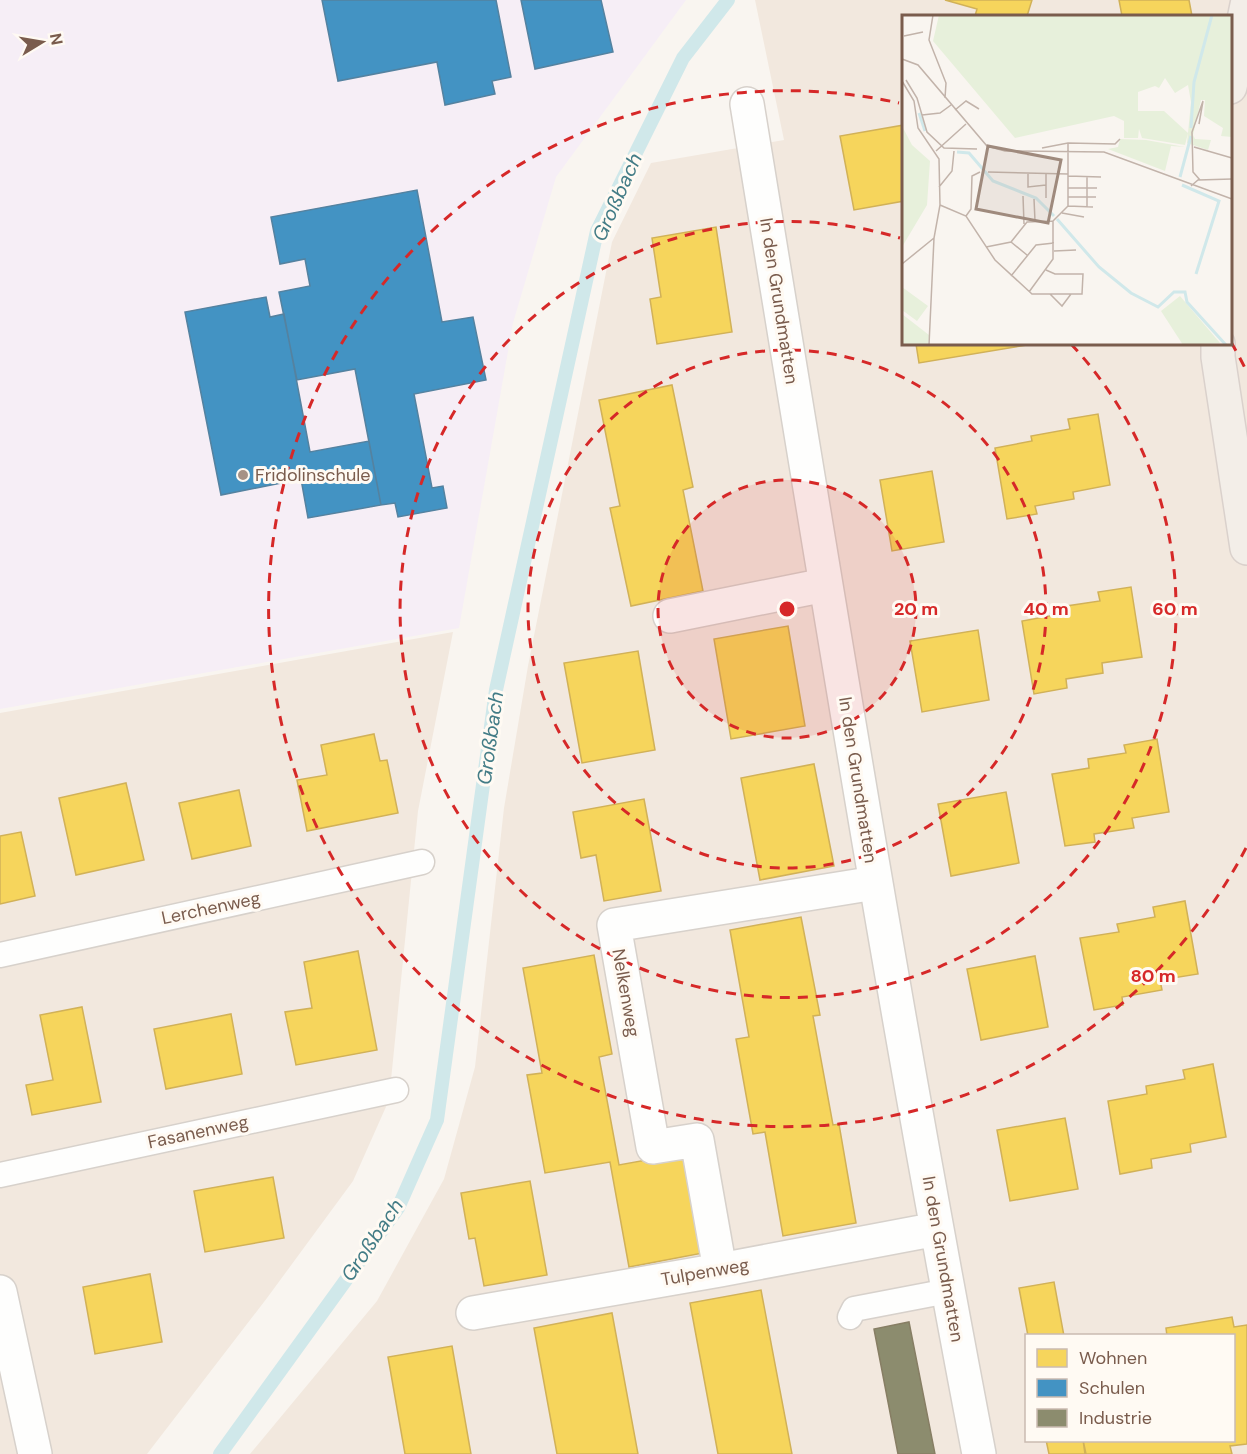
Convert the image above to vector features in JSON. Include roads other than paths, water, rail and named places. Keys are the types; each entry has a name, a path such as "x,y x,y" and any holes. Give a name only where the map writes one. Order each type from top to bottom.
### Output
{"main road":[{"path":"1232,77 1247,5"},
{"path":"1218,345 1247,548"}],"street":[{"name":"In den Grundmatten","path":"747,104 875,883 979,1454"},
{"path":"670,616 825,585"},
{"name":"Nelkenweg","path":"720,1270 697,1140 653,1147 614,925 875,883"},
{"name":"Tulpenweg","path":"474,1313 720,1270 937,1228"},
{"path":"0,1292 35,1454"}],"lane":[{"name":"Lerchenweg","path":"0,955 423,862"},
{"name":"Fasanenweg","path":"0,1175 396,1090"},
{"path":"850,1317 854,1309 948,1291"}],"waterway":[{"name":"Großbach","path":"220,1454 398,1208 437,1120 496,690 597,231 683,58 728,0"}],"place":[{"name":"Fridolinschule","path":"243,475"}]}
